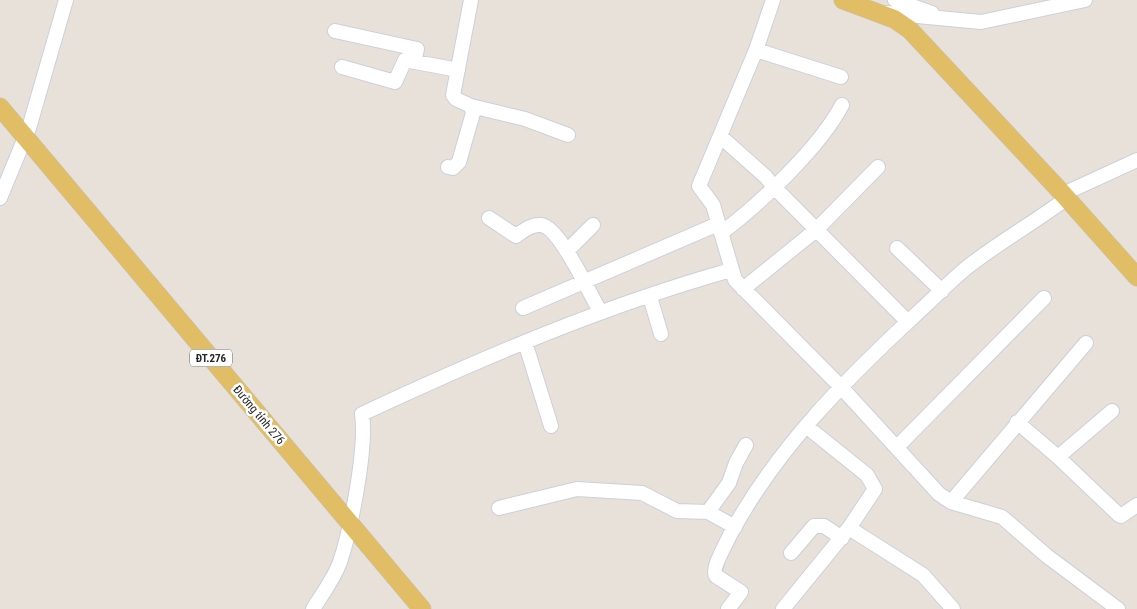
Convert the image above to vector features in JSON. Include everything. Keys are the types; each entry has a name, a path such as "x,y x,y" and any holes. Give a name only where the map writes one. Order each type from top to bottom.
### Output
{"main road":[{"path":"843,0 894,19 910,30 1065,196 1137,277"},
{"name":"Đường tỉnh 276","path":"0,107 422,609"}],"street":[{"path":"0,198 25,137 66,0"},
{"path":"471,0 453,95 456,99 470,106 526,119 568,135"},
{"path":"773,0 756,50 699,186 713,205 731,270 743,289 841,387 939,494 951,502 1002,517 1048,556 1118,609"},
{"path":"895,0 951,21"},
{"path":"880,14 981,22 1085,0"},
{"path":"335,31 417,49 414,62"},
{"path":"756,50 841,77"},
{"path":"342,67 395,82 405,60 458,70"},
{"path":"523,308 719,228 750,211 829,127 842,105"},
{"path":"448,167 453,168 459,162 473,113 470,106"},
{"path":"720,136 766,177 908,322"},
{"path":"728,609 741,592 716,576 714,571 735,527 780,458 841,387 964,270 1005,239 1033,223 1065,196 1137,160"},
{"path":"743,289 816,230 878,167"},
{"path":"489,218 516,236 531,226 540,224 548,227 567,251 600,311"},
{"path":"567,251 594,225"},
{"path":"897,248 942,291"},
{"path":"313,609 340,562 354,502 364,428 362,414 456,370 600,311 650,296 681,284 731,270"},
{"path":"650,296 661,334"},
{"path":"897,447 1044,298"},
{"path":"525,342 551,426"},
{"path":"951,502 1086,343"},
{"path":"1058,457 1112,410"},
{"path":"1017,422 1058,457 1118,515 1121,516 1137,505"},
{"path":"784,609 846,533 874,489 874,485 860,468 806,426"},
{"path":"708,512 729,483 736,463 746,445"},
{"path":"499,508 577,489 642,493 677,511 708,512 735,527"},
{"path":"791,553 814,526 824,526 846,533 923,575 953,609"}]}
